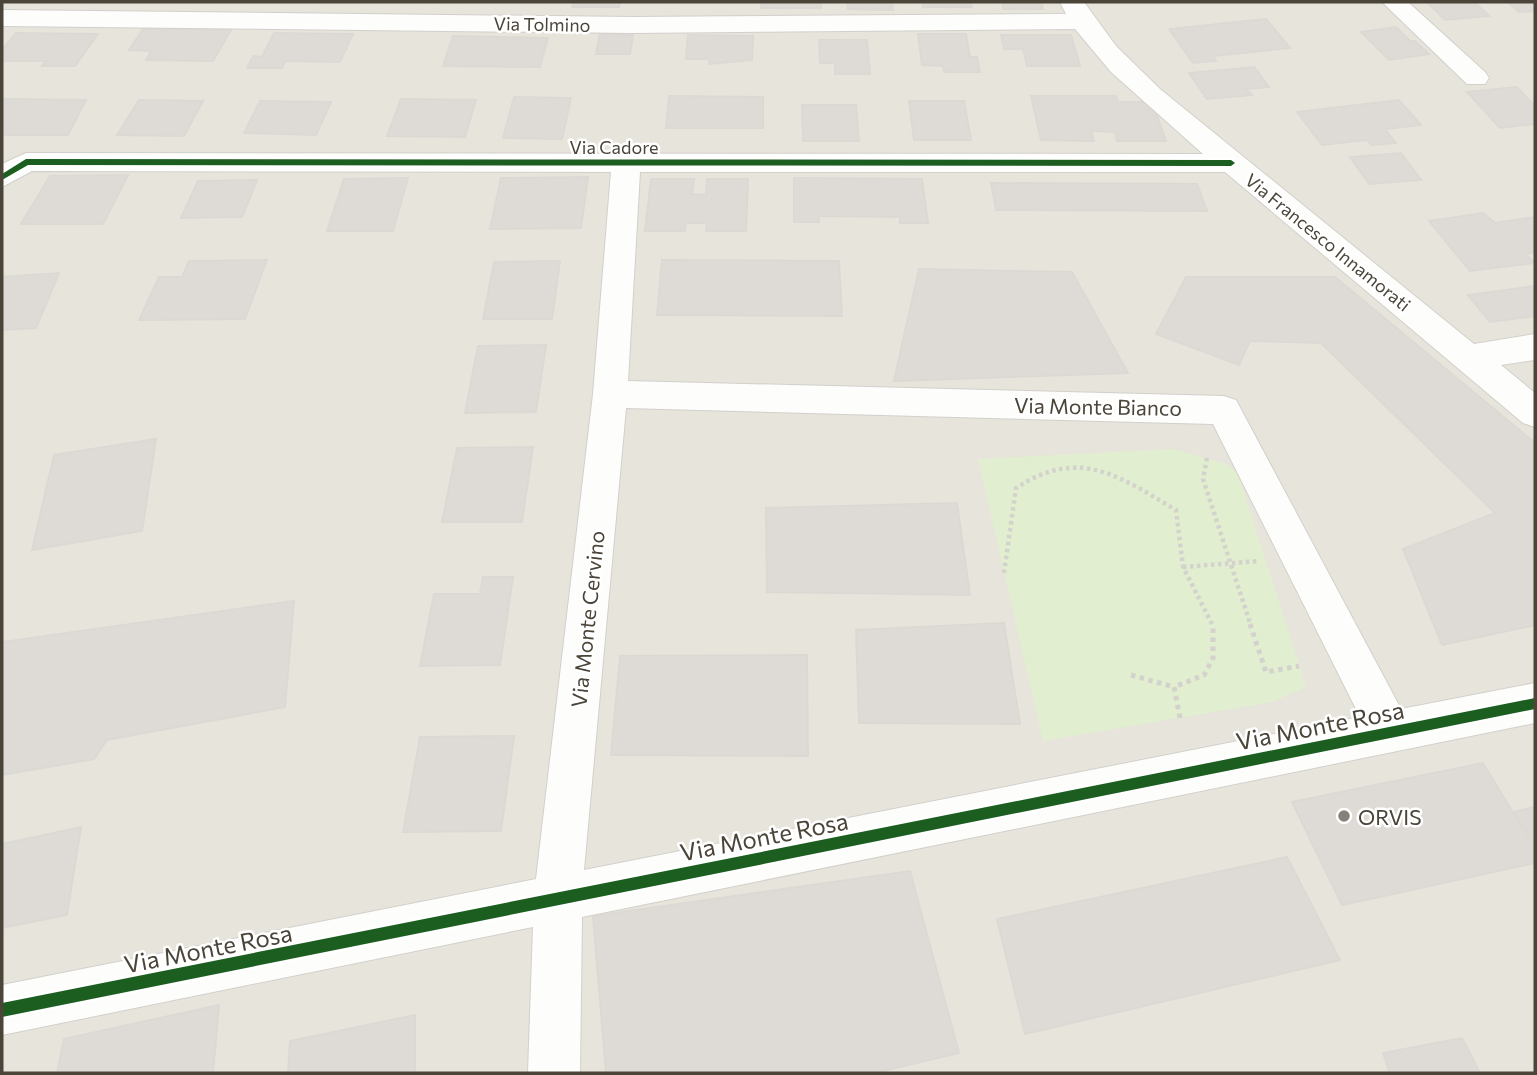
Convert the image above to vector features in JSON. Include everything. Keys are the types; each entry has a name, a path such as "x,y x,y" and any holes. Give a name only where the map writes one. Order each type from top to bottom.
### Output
{"street":[{"path":"1394,2 1476,78"},
{"name":"Via Tolmino","path":"2,18 1077,12"},
{"name":"Via Francesco Innamorati","path":"1077,12 1128,74 1231,163 1535,413"},
{"name":"Via Cadore","path":"2,177 26,162 1231,163"},
{"name":"Via Monte Cervino","path":"554,1073 558,899 610,394 626,164"},
{"path":"1468,358 1535,347"},
{"name":"Via Monte Bianco","path":"610,394 1224,410 1390,733"},
{"name":"Via Monte Rosa","path":"2,1010 1535,703"}],"path":[{"path":"1207,457 1203,479 1266,673 1299,666"},
{"path":"1004,573 1016,488 1031,477 1085,469 1111,473 1176,510 1183,567 1213,624 1213,658 1204,675 1174,687 1131,675"},
{"path":"1183,567 1266,561"},
{"path":"1174,687 1180,718"}],"shaded area":[{"path":"2,2 1535,2 1535,1073 2,1073"}],"green space":[{"path":"1174,449 1229,465 1239,476 1306,687 1272,702 1043,741 978,459"}],"building":[{"path":"573,2 620,2 619,7 572,7"},
{"path":"761,2 821,2 821,8 761,8"},
{"path":"847,2 892,2 893,10 848,9"},
{"path":"922,2 971,2 972,7 923,7"},
{"path":"1002,2 1041,2 1043,9 1003,9"},
{"path":"1427,2 1474,2 1489,16 1445,20"},
{"path":"1508,2 1535,2 1535,11 1519,12"},
{"path":"1266,19 1290,48 1213,56 1216,61 1193,63 1169,29"},
{"path":"1396,27 1429,54 1389,60 1361,32"},
{"path":"143,29 231,30 213,61 146,60 151,51 129,50"},
{"path":"16,33 98,34 75,66 42,66 46,61 2,61 2,50"},
{"path":"274,33 353,34 340,62 285,61 282,68 247,68 253,56 262,57"},
{"path":"600,34 633,35 630,54 596,54"},
{"path":"918,34 966,34 970,57 977,57 980,72 944,72 943,66 922,65"},
{"path":"688,35 753,36 752,60 709,64 709,59 686,59"},
{"path":"1001,35 1071,35 1080,66 1027,66 1023,49 1004,49"},
{"path":"453,36 548,38 540,67 443,66"},
{"path":"819,40 867,40 870,74 835,74 835,63 820,63"},
{"path":"1254,67 1269,87 1247,89 1252,95 1207,99 1189,73"},
{"path":"1517,87 1535,106 1535,124 1500,128 1467,92"},
{"path":"669,96 763,97 763,128 666,128"},
{"path":"1031,96 1116,96 1118,102 1152,102 1166,141 1117,141 1115,132 1091,131 1094,141 1041,140"},
{"path":"514,97 571,98 562,139 503,138"},
{"path":"2,99 86,100 68,135 2,135"},
{"path":"401,99 476,100 465,137 387,136"},
{"path":"139,100 203,101 184,136 117,135"},
{"path":"1399,100 1421,125 1385,129 1396,143 1372,145 1367,140 1322,145 1297,112"},
{"path":"260,101 331,102 316,135 244,133"},
{"path":"909,101 964,101 971,140 914,140"},
{"path":"802,105 856,105 859,141 803,141"},
{"path":"1401,153 1421,180 1369,184 1350,157"},
{"path":"128,175 103,224 21,224 50,176"},
{"path":"588,177 581,228 490,229 501,178"},
{"path":"408,178 393,231 327,231 344,179"},
{"path":"794,178 922,179 928,223 900,223 900,217 819,216 819,222 794,222"},
{"path":"651,179 694,179 692,194 706,195 707,179 748,179 746,231 706,231 707,223 686,223 685,231 645,231"},
{"path":"257,180 242,217 181,218 198,181"},
{"path":"991,183 1197,184 1207,211 996,210"},
{"path":"1483,213 1495,223 1535,217 1535,253 1525,254 1535,263 1470,271 1429,221"},
{"path":"267,260 245,319 139,320 159,277 182,277 189,261"},
{"path":"662,260 839,261 842,316 657,315"},
{"path":"560,261 552,319 483,319 494,262"},
{"path":"919,269 1072,272 1128,373 894,381"},
{"path":"59,273 36,328 2,330 2,277"},
{"path":"1186,277 1335,277 1535,443 1535,625 1442,645 1403,549 1495,513 1321,343 1250,341 1239,365 1156,334"},
{"path":"1535,286 1535,316 1490,322 1468,295"},
{"path":"546,345 536,412 465,413 478,346"},
{"path":"156,439 142,531 32,550 54,455"},
{"path":"533,447 522,522 442,522 457,448"},
{"path":"957,503 970,595 767,592 766,508"},
{"path":"483,577 513,577 500,665 420,666 434,594 480,594"},
{"path":"294,601 285,707 107,740 94,759 2,775 2,642"},
{"path":"1004,623 1020,724 859,723 856,630"},
{"path":"807,655 808,756 611,755 620,656"},
{"path":"514,736 501,831 403,832 420,737"},
{"path":"1483,763 1535,849 1535,863 1342,905 1292,802"},
{"path":"1535,807 1535,844 1514,812"},
{"path":"81,827 67,915 2,928 2,844"},
{"path":"1287,857 1340,960 1025,1034 997,919"},
{"path":"910,871 959,1053 874,1073 606,1073 593,916"},
{"path":"219,1005 213,1073 57,1073 64,1039"},
{"path":"415,1015 415,1073 288,1073 290,1041"},
{"path":"1462,1038 1480,1073 1390,1073 1383,1053"}],"cycle path":[{"path":"2,177 26,162 1231,163"},
{"path":"2,1010 1535,703"}],"place":[{"name":"ORVIS","path":"1344,816"}]}
